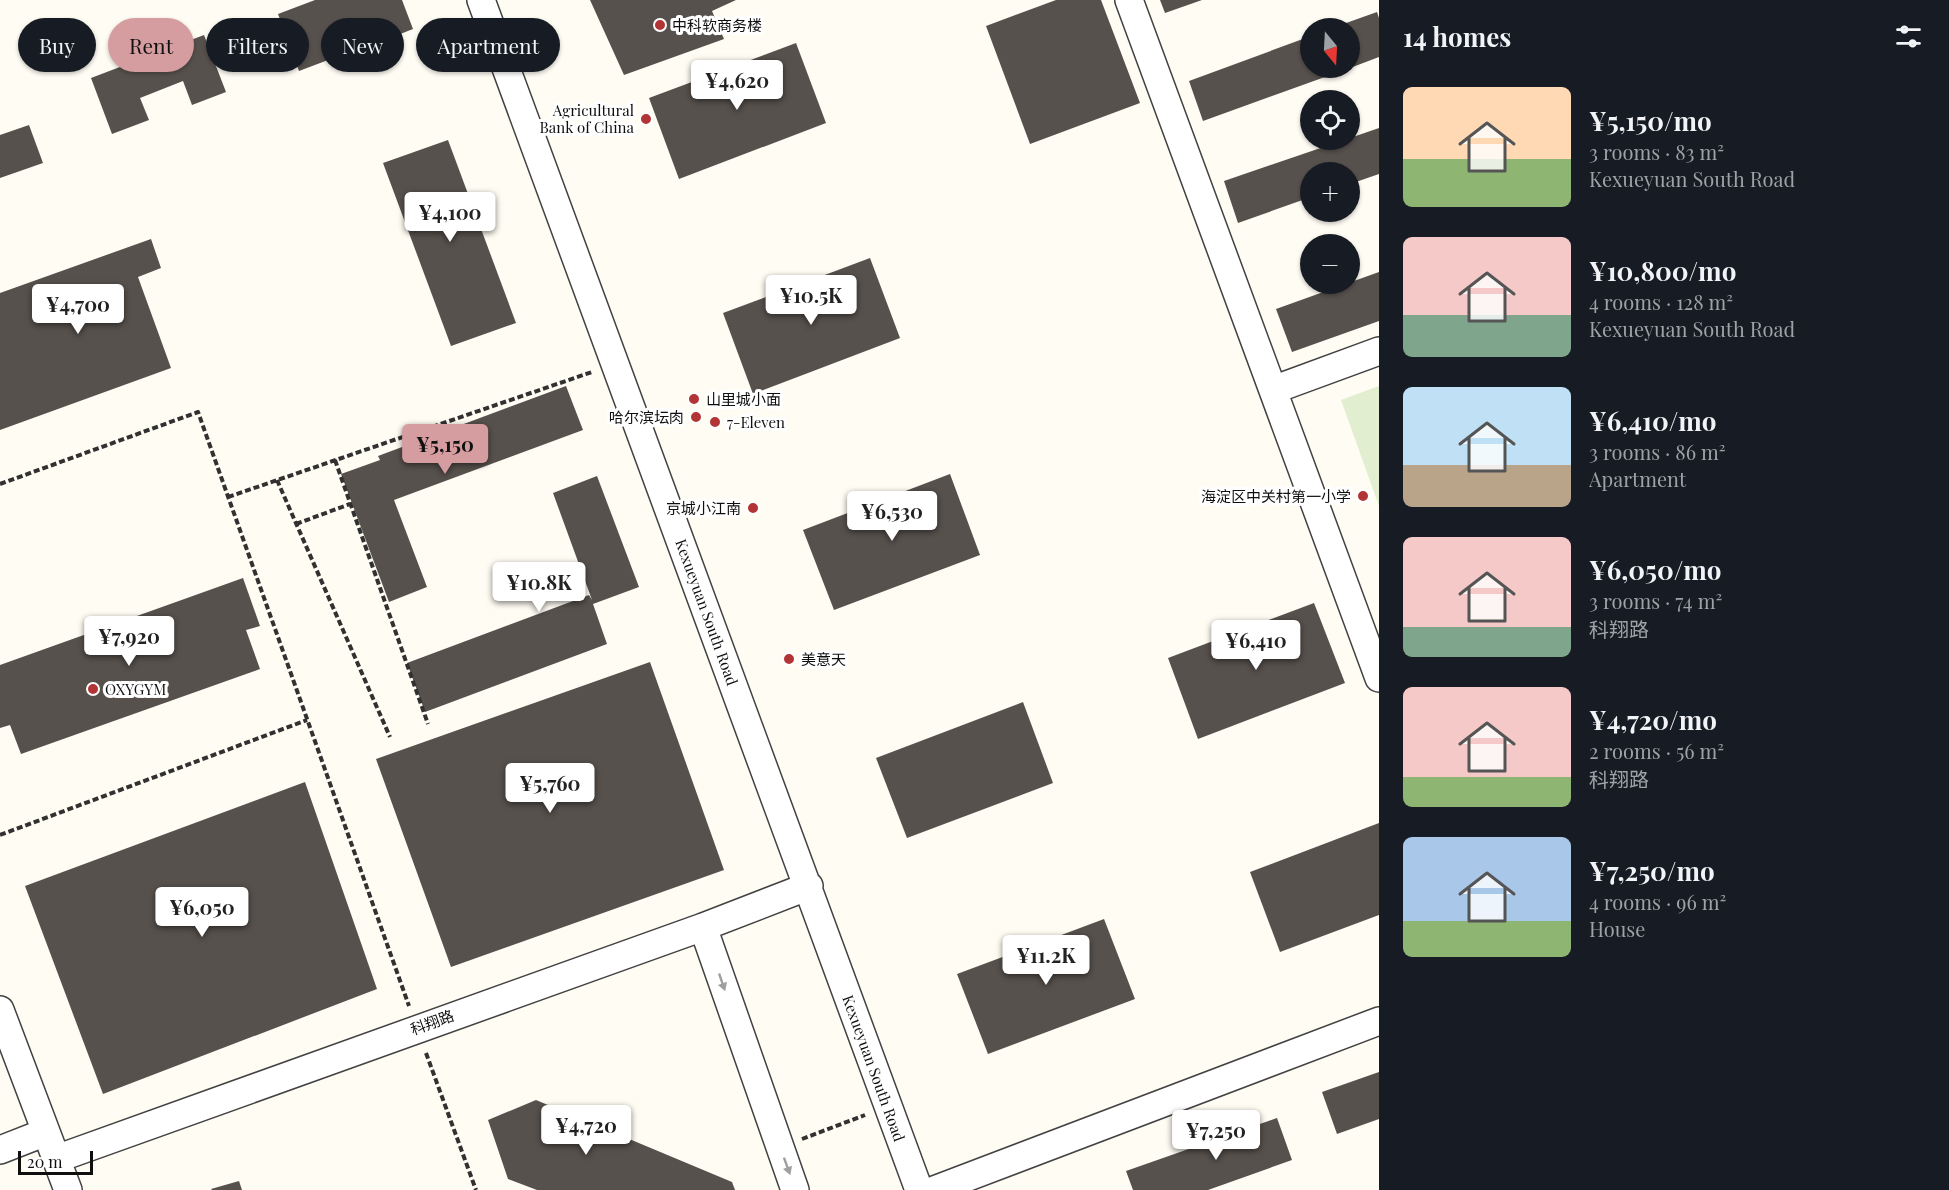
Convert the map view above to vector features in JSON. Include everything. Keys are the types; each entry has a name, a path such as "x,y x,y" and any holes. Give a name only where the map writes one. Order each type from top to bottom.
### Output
{"street":[{"name":"Kexueyuan South Road","path":"481,0 919,1190"},
{"path":"1129,0 1379,678"},
{"path":"1273,390 1379,351"},
{"name":"科翔路","path":"56,1159 703,927 808,886"},
{"path":"703,927 795,1190"},
{"path":"0,1010 68,1190"},
{"path":"934,1190 1379,1021"},
{"path":"0,1150 46,1132"}],"path":[{"path":"228,497 616,364"},
{"path":"0,484 198,412 416,1028 476,1190"},
{"path":"335,460 428,724"},
{"path":"277,480 390,737"},
{"path":"296,524 350,504"},
{"path":"0,835 307,720"},
{"path":"780,1148 888,1106"}],"green space":[{"path":"1379,386 1379,506 1341,400"}],"building":[{"path":"315,0 402,0 413,29 404,33 404,18 321,18 321,63 309,67 309,18 279,18 278,14"},
{"name":"中科软商务楼","path":"590,0 736,0 712,11 724,39 624,75"},
{"path":"1056,0 1101,0 1140,103 1030,144 986,26"},
{"path":"1160,0 1202,0 1165,13"},
{"path":"1377,12 1379,18 1379,57 1360,64 1360,18"},
{"path":"204,35 206,72 218,72 226,92 192,105 183,81 140,98 149,120 112,134 91,78 108,72 194,72 194,39"},
{"path":"1300,40 1300,78 1322,78 1203,121 1189,81"},
{"path":"796,43 826,123 679,179 649,98"},
{"path":"29,125 43,163 0,178 0,135"},
{"path":"1379,128 1379,174 1360,181 1360,162 1300,162 1300,201 1238,223 1224,181 1315,150 1360,150 1360,135"},
{"path":"448,140 516,323 451,346 383,163"},
{"path":"151,239 161,268 138,277 171,368 0,430 0,293"},
{"path":"870,258 900,338 753,394 723,313"},
{"path":"1379,272 1379,321 1292,352 1276,309 1318,294 1360,294 1360,279"},
{"path":"566,386 583,430 394,500 427,587 389,602 341,474 380,460 378,456"},
{"path":"950,474 980,555 834,610 803,530"},
{"path":"597,476 639,587 593,604 607,644 425,712 407,663 589,595 592,600 553,493"},
{"path":"243,578 260,626 246,630 260,669 21,754 10,725 0,728 0,665"},
{"path":"1314,603 1345,683 1198,739 1168,658"},
{"path":"650,662 724,870 451,967 376,759"},
{"path":"1023,702 1053,783 907,838 876,758"},
{"path":"305,782 377,989 103,1094 25,886"},
{"path":"1379,823 1379,915 1280,952 1250,872"},
{"path":"1104,919 1135,999 988,1054 957,974"},
{"path":"1379,1072 1379,1119 1337,1134 1322,1092"},
{"path":"536,1100 732,1182 735,1190 537,1190 508,1179 488,1120"},
{"path":"1277,1118 1292,1160 1208,1190 1133,1190 1126,1171"},
{"path":"239,1181 242,1190 211,1189"}],"place":[{"name":"中科软商务楼","path":"660,25"},
{"name":"Agricultural Bank of China","path":"646,119"},
{"name":"山里城小面","path":"694,399"},
{"name":"哈尔滨坛肉","path":"696,417"},
{"name":"7-Eleven","path":"715,422"},
{"name":"海淀区中关村第一小学","path":"1363,496"},
{"name":"京城小江南","path":"753,508"},
{"name":"美意天","path":"789,659"},
{"name":"OXYGYM","path":"93,689"}]}
